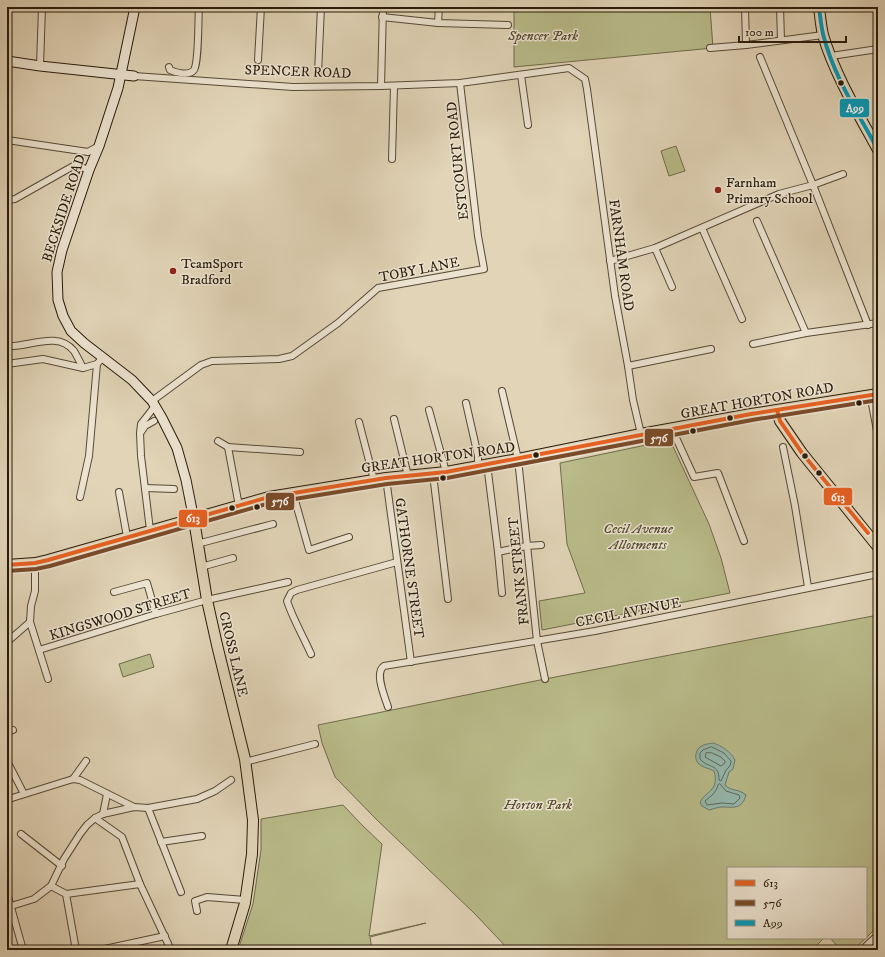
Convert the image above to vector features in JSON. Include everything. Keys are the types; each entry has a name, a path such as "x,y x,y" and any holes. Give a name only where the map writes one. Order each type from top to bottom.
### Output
{"main road":[{"path":"819,7 823,35 831,56 849,95 878,150"},
{"name":"GREAT HORTON ROAD","path":"7,565 35,563 86,550 150,530 194,520 269,497 386,478 446,472 641,434 878,394"},
{"path":"780,421 787,411 794,407"},
{"path":"777,410 780,421 802,452 878,547"},
{"name":"CROSS LANE","path":"194,520 207,600 245,762 251,794 253,820 252,854 245,900 231,950"},
{"path":"868,533 878,540"}],"street":[{"path":"40,66 42,7"},
{"name":"BECKSIDE ROAD","path":"135,7 118,88 62,250 57,272 58,300 63,316 71,330 84,343 132,380 154,404 177,448 186,480 194,520"},
{"path":"169,67 170,70 178,72 192,72 197,58 199,7"},
{"path":"258,60 261,7"},
{"path":"318,73 321,7"},
{"path":"381,86 383,7"},
{"path":"438,22 439,7"},
{"path":"745,7 746,45"},
{"path":"780,7 781,40"},
{"path":"382,17 438,22 508,24"},
{"path":"710,48 823,35"},
{"path":"831,56 878,50"},
{"path":"760,57 813,185 868,325"},
{"name":"SPENCER ROAD","path":"7,61 134,76 292,87 394,86 460,83 570,68 585,79"},
{"path":"521,74 528,125"},
{"name":"FARNHAM ROAD","path":"585,79 615,296 633,400 641,434"},
{"name":"ESTCOURT ROAD","path":"460,83 478,236"},
{"path":"392,159 394,86"},
{"path":"7,140 88,152 99,146"},
{"path":"7,200 15,199 75,165 89,170"},
{"path":"610,261 655,248 779,194 813,185 843,174"},
{"path":"756,221 806,333"},
{"path":"702,228 742,319"},
{"name":"TOBY LANE","path":"154,404 201,365 212,361 279,360 292,356 338,323 378,288 484,269 478,236"},
{"path":"655,248 672,287"},
{"path":"753,344 806,333 878,324"},
{"path":"7,346 58,341 73,350 83,368"},
{"path":"628,366 711,349"},
{"path":"7,364 43,359 83,368 97,364 103,357"},
{"path":"80,497 89,456 97,364"},
{"name":"FRANK STREET","path":"502,391 518,459 537,641 544,679"},
{"path":"466,403 478,456 483,465 498,552 502,593"},
{"path":"150,530 140,434 141,424 154,404"},
{"path":"872,404 878,436"},
{"path":"429,410 446,472"},
{"path":"394,419 408,476"},
{"path":"140,434 145,426 154,421"},
{"path":"359,422 374,480"},
{"path":"672,429 694,477 718,473 744,541"},
{"path":"218,441 228,448 300,452"},
{"path":"783,447 795,506 808,587"},
{"path":"228,448 239,506"},
{"path":"433,474 448,599"},
{"name":"GATHORNE STREET","path":"386,478 411,662"},
{"path":"145,488 174,490"},
{"path":"119,492 127,537"},
{"path":"293,493 309,550 349,537"},
{"path":"197,544 273,524"},
{"path":"498,552 526,546 541,545"},
{"path":"201,567 233,558"},
{"path":"311,654 300,629 292,616 287,601 291,593 397,562"},
{"path":"35,563 35,590 31,606 30,622 48,679"},
{"name":"CECIL AVENUE","path":"388,707 379,673 381,668 603,630 808,587 878,574"},
{"name":"KINGSWOOD STREET","path":"39,650 207,600 288,582"},
{"path":"114,592 147,583 156,614"},
{"path":"7,642 30,622"},
{"path":"245,762 316,744"},
{"path":"7,761 24,794"},
{"path":"73,779 86,761"},
{"path":"7,799 73,779 80,780 134,807"},
{"path":"10,910 34,899 51,886 80,834 95,818 103,814 134,807 148,808 197,799 215,792 231,780"},
{"path":"103,814 107,794"},
{"path":"148,808 181,892"},
{"path":"95,818 122,837 140,884 171,950"},
{"path":"21,834 62,866"},
{"path":"161,842 202,836"},
{"path":"51,886 66,894 140,884"},
{"path":"7,893 10,910 23,950"},
{"path":"66,894 76,950"},
{"path":"197,911 195,901 207,897 245,900"},
{"path":"862,950 878,935"},
{"path":"100,950 165,936"}],"green space":[{"name":"Spencer Park","path":"514,7 710,7 713,48 514,67"},
{"path":"676,146 685,171 669,176 661,151"},
{"name":"Cecil Avenue Allotments","path":"670,440 709,524 721,558 730,593 542,630 539,601 585,593 567,544 560,463"},
{"name":"Horton Park","path":"878,615 878,926 867,937 867,867 727,867 727,939 823,939 812,950 509,950 475,914 377,820 335,777 322,743 318,725 545,679"},
{"path":"150,654 154,667 123,677 119,664"},
{"path":"343,805 382,844 369,936 426,923 370,937 372,950 238,950 253,904 261,850 261,819"},
{"path":"831,939 865,939 853,950 841,950"}],"water":[{"path":"713,743 726,749 735,760 733,769 729,772 725,785 746,795 742,803 737,807 720,807 709,810 700,803 713,787 715,778 714,771 697,762 696,753 702,746"}],"transit line":[{"name":"A99","path":"819,7 823,34 833,64 847,94 878,150"},
{"name":"613","path":"7,565 35,563 48,560 269,497 386,478 446,472 751,414 878,394"},
{"name":"576","path":"7,571 36,569 50,566 270,503 387,484 447,478 752,420 878,400"},
{"name":"613","path":"777,410 780,421 802,453 868,533"}],"place":[{"name":"Farnham Primary School","path":"718,190"},
{"name":"TeamSport Bradford","path":"173,271"}]}
